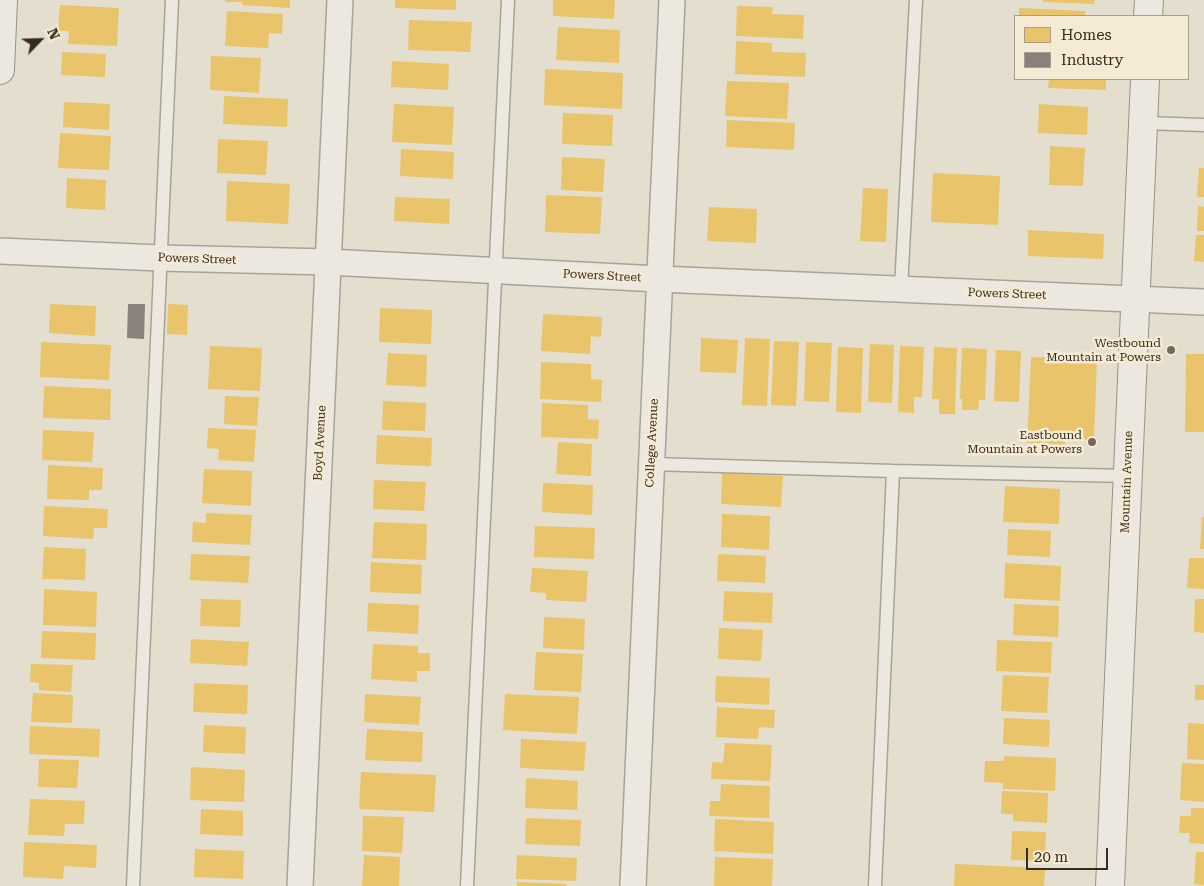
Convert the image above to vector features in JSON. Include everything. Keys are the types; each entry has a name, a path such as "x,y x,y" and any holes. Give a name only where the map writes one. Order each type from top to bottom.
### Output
{"main road":[{"path":"0,70 3,0"},
{"path":"1148,0 1148,15"},
{"name":"Mountain Avenue","path":"1110,886 1145,80"}],"street":[{"name":"Boyd Avenue","path":"300,886 340,0"},
{"name":"College Avenue","path":"633,886 672,0"},
{"name":"Powers Street","path":"0,251 160,258 328,262 659,280 1204,302"}],"lane":[{"path":"133,886 172,0"},
{"path":"467,886 508,0"},
{"path":"901,290 916,0"},
{"path":"1143,123 1204,125"},
{"path":"652,464 1128,476"},
{"path":"875,886 893,471"}],"building: Homes":[{"path":"225,0 290,0 290,8 242,5 242,2 225,2"},
{"path":"395,0 456,0 456,10 395,8"},
{"path":"553,0 615,0 614,19 553,16"},
{"path":"1043,0 1095,0 1094,4 1043,2"},
{"path":"60,5 119,8 117,46 68,44 69,31 58,31"},
{"path":"737,6 773,7 772,14 804,15 803,39 736,36"},
{"path":"1019,8 1085,11 1085,15 1019,15"},
{"path":"227,11 283,14 282,34 269,33 268,48 225,46"},
{"path":"409,20 472,22 470,52 408,50"},
{"path":"558,27 620,30 619,63 556,60"},
{"path":"736,41 772,43 772,52 806,53 805,77 735,74"},
{"path":"62,52 106,54 105,77 61,75"},
{"path":"211,56 261,58 259,93 210,90"},
{"path":"392,61 449,64 448,90 391,87"},
{"path":"545,69 623,73 622,109 544,105"},
{"path":"1049,80 1106,80 1106,90 1048,88"},
{"path":"727,81 789,83 787,119 725,116"},
{"path":"224,96 288,99 287,127 223,124"},
{"path":"64,102 110,104 109,130 63,127"},
{"path":"394,104 454,107 452,145 392,142"},
{"path":"1039,104 1088,107 1087,135 1038,133"},
{"path":"563,113 613,115 612,146 562,144"},
{"path":"727,120 795,123 794,150 726,147"},
{"path":"60,133 111,136 109,170 58,168"},
{"path":"218,139 268,141 266,175 217,173"},
{"path":"1050,146 1085,148 1083,186 1049,185"},
{"path":"401,149 454,152 453,179 400,176"},
{"path":"562,157 605,159 603,192 561,190"},
{"path":"1199,168 1204,168 1204,197 1197,197"},
{"path":"933,173 1000,176 998,225 931,222"},
{"path":"67,178 106,180 105,210 66,208"},
{"path":"227,181 290,184 288,224 226,221"},
{"path":"863,188 888,189 886,242 860,241"},
{"path":"546,195 602,197 600,234 545,232"},
{"path":"395,197 450,199 449,224 394,221"},
{"path":"1198,206 1204,207 1204,231 1197,231"},
{"path":"709,207 757,209 756,243 707,241"},
{"path":"1028,230 1104,234 1103,259 1028,256"},
{"path":"1196,235 1204,235 1204,262 1194,261"},
{"path":"50,304 96,306 95,336 49,333"},
{"path":"168,304 188,305 187,335 167,334"},
{"path":"380,308 432,310 431,344 379,342"},
{"path":"543,314 602,317 601,337 591,336 590,354 541,351"},
{"path":"701,338 738,340 736,373 700,372"},
{"path":"745,338 770,339 767,406 742,405"},
{"path":"774,341 799,342 796,406 771,405"},
{"path":"41,342 111,345 109,380 40,377"},
{"path":"806,342 832,343 829,402 804,401"},
{"path":"870,344 894,345 892,403 868,402"},
{"path":"210,346 262,348 260,391 208,389"},
{"path":"900,346 924,347 922,397 914,397 914,413 898,412"},
{"path":"838,347 863,348 861,413 836,412"},
{"path":"934,347 957,348 955,414 939,414 939,399 932,399"},
{"path":"962,348 987,349 985,400 979,400 978,410 962,410 962,399 960,399"},
{"path":"996,350 1021,351 1019,402 994,401"},
{"path":"388,353 427,355 426,387 386,385"},
{"path":"1186,354 1204,354 1204,432 1185,432"},
{"path":"1031,357 1097,359 1094,440 1065,439 1065,445 1027,443"},
{"path":"541,362 591,364 591,379 602,380 601,402 540,399"},
{"path":"44,386 111,389 110,420 43,418"},
{"path":"225,396 259,397 257,426 224,424"},
{"path":"383,401 426,403 425,431 382,430"},
{"path":"542,403 588,405 588,419 599,420 598,439 541,437"},
{"path":"208,428 256,430 254,462 218,460 219,449 207,448"},
{"path":"43,430 94,432 92,462 42,460"},
{"path":"377,435 432,438 431,466 376,464"},
{"path":"558,442 592,444 591,476 556,474"},
{"path":"48,465 103,468 102,490 89,490 89,500 47,499"},
{"path":"204,469 252,471 251,506 202,503"},
{"path":"722,473 783,476 781,507 721,504"},
{"path":"374,480 426,482 424,511 373,509"},
{"path":"543,483 593,485 592,515 542,512"},
{"path":"1005,486 1060,489 1059,524 1003,522"},
{"path":"44,506 108,509 107,528 94,528 93,539 43,536"},
{"path":"206,513 252,515 250,545 192,542 193,522 206,523"},
{"path":"722,514 770,516 769,550 721,547"},
{"path":"1202,517 1204,517 1204,549 1200,549"},
{"path":"374,522 427,524 426,560 372,558"},
{"path":"535,526 595,528 594,559 534,557"},
{"path":"1008,529 1051,531 1050,557 1007,555"},
{"path":"44,547 86,549 85,580 42,579"},
{"path":"191,554 250,556 248,583 190,580"},
{"path":"718,554 766,556 765,583 717,581"},
{"path":"1189,558 1204,558 1204,589 1187,588"},
{"path":"371,562 422,565 421,594 370,592"},
{"path":"1005,563 1061,566 1060,601 1004,598"},
{"path":"532,568 588,571 586,602 546,600 546,593 530,592"},
{"path":"44,589 97,592 96,627 43,625"},
{"path":"724,591 773,593 772,623 723,621"},
{"path":"201,599 241,600 240,627 200,626"},
{"path":"1195,599 1204,599 1204,633 1194,632"},
{"path":"368,603 419,605 418,634 367,631"},
{"path":"1014,604 1059,606 1058,637 1013,635"},
{"path":"544,617 585,619 584,650 543,648"},
{"path":"719,628 763,630 761,661 718,659"},
{"path":"42,631 96,633 95,660 41,658"},
{"path":"191,639 249,642 247,666 190,663"},
{"path":"997,640 1052,642 1051,673 996,671"},
{"path":"373,644 418,646 418,653 430,653 430,671 417,671 417,682 371,679"},
{"path":"536,652 583,654 581,692 534,690"},
{"path":"31,664 73,665 71,692 39,690 39,683 30,682"},
{"path":"1003,675 1049,677 1047,713 1001,711"},
{"path":"716,676 770,678 769,705 715,702"},
{"path":"194,683 248,685 247,714 193,712"},
{"path":"1195,685 1204,685 1204,700 1195,700"},
{"path":"33,693 73,695 72,723 31,722"},
{"path":"365,694 421,697 419,725 364,722"},
{"path":"505,694 579,697 577,734 503,730"},
{"path":"717,707 775,710 774,728 759,727 758,739 716,737"},
{"path":"1004,718 1050,720 1049,747 1003,744"},
{"path":"1188,723 1204,724 1204,760 1187,759"},
{"path":"204,725 246,727 245,754 203,752"},
{"path":"30,726 100,729 99,757 29,754"},
{"path":"367,729 423,732 422,762 365,760"},
{"path":"521,739 586,742 584,771 520,768"},
{"path":"725,743 772,745 770,781 711,779 712,762 723,763"},
{"path":"1004,756 1056,758 1055,791 1003,789 1003,783 984,782 985,761 1004,761"},
{"path":"39,759 79,760 77,788 38,787"},
{"path":"1182,763 1204,764 1204,802 1180,800"},
{"path":"191,767 245,770 244,802 190,800"},
{"path":"361,772 436,775 434,812 359,809"},
{"path":"526,778 578,781 577,810 525,808"},
{"path":"721,784 770,786 769,818 709,816 710,801 720,801"},
{"path":"1002,791 1048,793 1047,823 1013,821 1013,814 1001,814"},
{"path":"30,799 85,801 84,824 65,824 64,836 28,835"},
{"path":"1191,808 1204,808 1204,844 1189,843 1190,833 1179,833 1180,816 1191,816"},
{"path":"201,809 243,811 243,836 200,834"},
{"path":"363,816 404,817 402,853 362,851"},
{"path":"526,818 581,820 580,846 525,844"},
{"path":"715,819 774,822 773,854 714,851"},
{"path":"1012,831 1046,832 1045,861 1011,860"},
{"path":"24,842 97,845 96,868 64,866 63,879 23,877"},
{"path":"195,849 244,851 243,879 194,877"},
{"path":"1196,852 1204,852 1204,885 1194,884"},
{"path":"364,855 400,857 399,886 362,886"},
{"path":"517,855 577,858 576,881 516,879"},
{"path":"715,857 773,859 772,886 714,886"},
{"path":"955,864 1045,868 1044,886 954,886"},
{"path":"517,882 567,884 566,886 517,886"}],"building: Industry":[{"path":"128,304 145,304 144,339 127,338"}],"place":[{"name":"Westbound Mountain at Powers","path":"1171,350"},
{"name":"Eastbound Mountain at Powers","path":"1092,442"}]}
